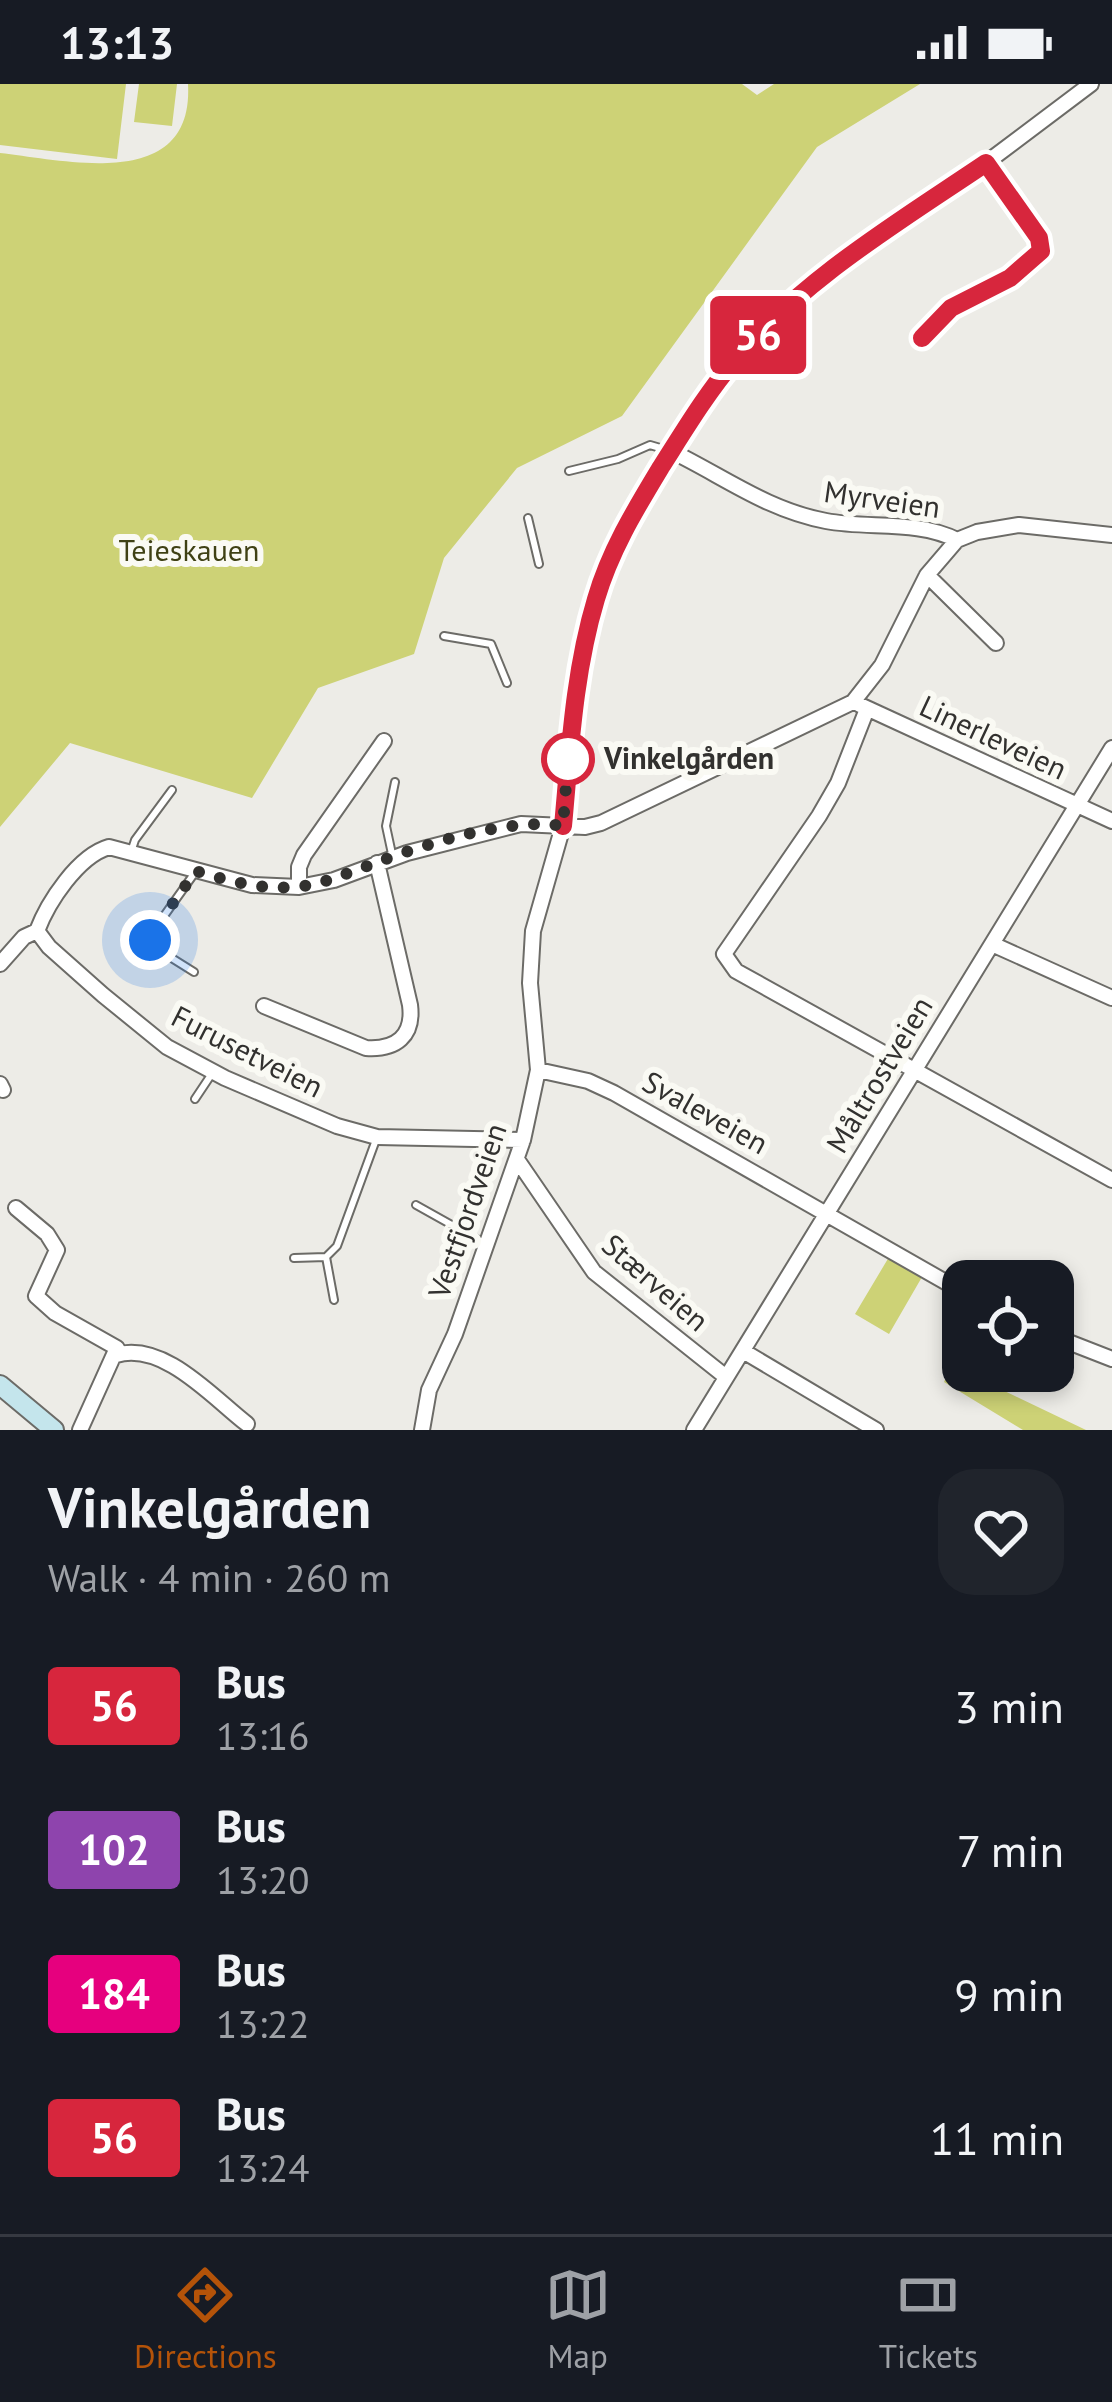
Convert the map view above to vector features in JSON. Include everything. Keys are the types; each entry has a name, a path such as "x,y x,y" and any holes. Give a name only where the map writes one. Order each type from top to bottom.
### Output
{"main road":[{"path":"0,1385 54,1430"}],"street":[{"name":"Vestfjordveien","path":"422,1430 429,1390 455,1334 523,1140 538,1070 530,983 532,931 563,826 577,691 597,595 622,533 734,361 791,303 878,235 986,163 1091,84"},
{"path":"922,338 951,308 1010,278 1041,251 1039,238 986,163"},
{"name":"Myrveien","path":"671,452 783,509 838,523 933,530 957,540"},
{"path":"1112,535 1019,525 957,540 927,575 860,705 856,735 838,783 724,954 736,971 1112,1180"},
{"path":"927,575 996,643"},
{"path":"0,964 13,947 37,931 48,907 95,851 109,847 252,885 299,887 521,824 585,827 615,818 830,714 860,705"},
{"name":"Linerleveien","path":"860,705 1112,821"},
{"path":"830,714 856,735"},
{"path":"299,887 298,866 304,855 384,741"},
{"name":"Måltrostveien","path":"694,1430 1112,748"},
{"path":"264,1006 366,1048 380,1049 405,1037 412,1021 385,860"},
{"name":"Furusetveien","path":"37,931 49,947 145,1030 213,1072 337,1126 377,1137 523,1140"},
{"path":"992,944 1112,998"},
{"name":"Svaleveien","path":"538,1070 578,1078 614,1093 942,1280"},
{"name":"Stærveien","path":"518,1162 594,1273 726,1377"},
{"path":"16,1208 47,1234 57,1250 36,1296 56,1313 113,1343 116,1355 80,1430"},
{"path":"1074,1344 1112,1359"},
{"path":"743,1351 876,1430"},
{"path":"116,1355 132,1352 183,1373 248,1424"}],"lane":[{"path":"568,471 618,460 650,445 671,452"},
{"path":"528,518 538,564"},
{"path":"444,637 490,644 507,683"},
{"path":"385,860 395,782"},
{"path":"131,852 172,790"},
{"path":"194,972 150,940 196,871"},
{"path":"195,1099 213,1072"},
{"path":"294,1258 326,1257 337,1246 377,1137"},
{"path":"416,1205 487,1245"},
{"path":"326,1257 334,1300"}],"green space":[{"path":"0,84 126,84 117,159 0,145"},
{"path":"139,84 177,84 172,126 134,122"},
{"name":"Teieskauen","path":"188,84 742,84 757,95 774,84 920,84 817,147 622,416 517,468 444,558 414,654 318,688 252,798 70,743 0,827 0,153 90,163 148,156 170,142 184,119"},
{"path":"889,1257 922,1277 889,1334 855,1314"},
{"path":"960,1392 1007,1392 1086,1430 1023,1430"}],"bus line":[{"name":"56","path":"563,826 580,670 597,595 629,519 693,416 734,361 791,303 878,235 986,163 1039,238 1041,251 1010,278 951,308 922,338"}],"place":[{"name":"Vinkelgården","path":"568,759"}],"route":[{"path":"150,940 196,871 252,885 299,887 521,824 563,826 568,759"}]}
